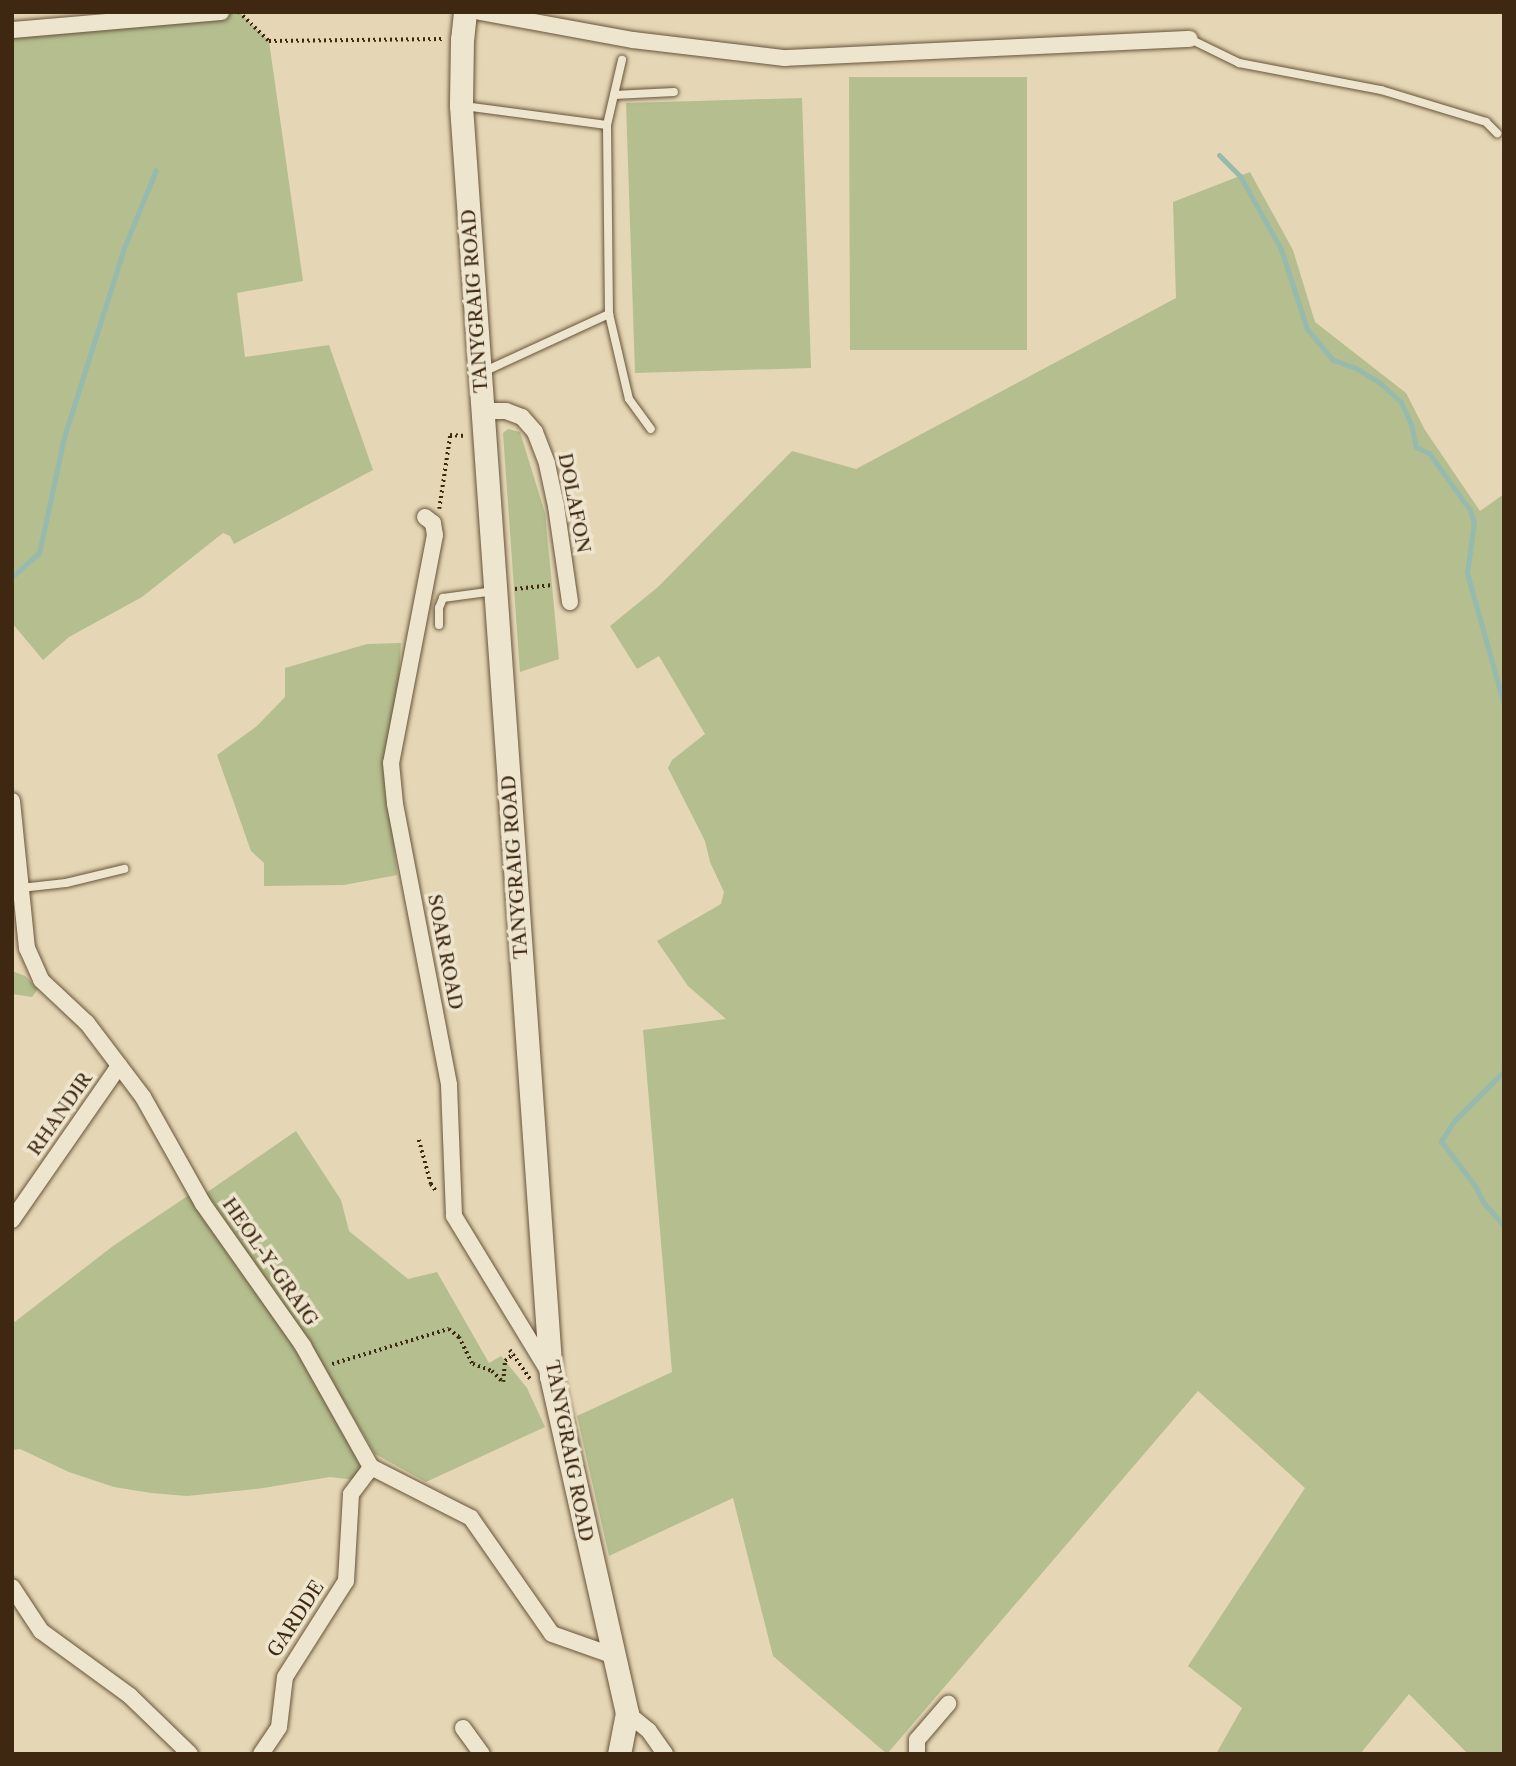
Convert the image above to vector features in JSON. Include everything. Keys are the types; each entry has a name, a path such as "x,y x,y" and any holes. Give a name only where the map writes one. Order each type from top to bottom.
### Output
{"main road":[{"name":"TANYGRAIG ROAD","path":"465,12 461,39 461,106 551,1376 628,1713"},
{"path":"619,1754 628,1713"}],"street":[{"path":"12,30 221,12"},
{"path":"480,12 633,40 785,58 1190,39"},
{"name":"DOLAFON","path":"483,411 506,411 522,417 535,432 549,474 570,602"},
{"path":"425,517 433,523 435,535"},
{"name":"SOAR ROAD","path":"435,535 391,763 395,804 449,1085 454,1216 551,1376"},
{"name":"HEOL-Y-GRAIG","path":"12,802 19,888 20,951 41,980 87,1023 164,1132 203,1204 307,1343 371,1467"},
{"name":"RHANDIR","path":"12,1220 119,1066"},
{"path":"371,1467 471,1518 551,1634 614,1656"},
{"name":"GARDDE","path":"261,1754 279,1727 285,1677 346,1581 351,1494 371,1467"},
{"path":"12,1587 41,1631 130,1696 190,1754"},
{"path":"917,1754 917,1740 948,1704"},
{"path":"628,1713 649,1731 665,1754"},
{"path":"463,1728 482,1754"}],"lane":[{"path":"1190,39 1239,63 1381,90 1486,122 1497,133"},
{"path":"622,60 607,125 609,314 629,399 651,429"},
{"path":"614,95 674,92"},
{"path":"461,106 607,125"},
{"path":"480,374 609,314"},
{"path":"439,625 439,608 443,598 496,591"},
{"path":"19,888 66,883 124,869"}],"path":[{"path":"239,12 269,41 461,39"},
{"path":"435,535 450,435 472,436"},
{"path":"496,591 567,584"},
{"path":"419,1140 431,1184 454,1216"},
{"path":"307,1343 328,1365 449,1329 459,1337 474,1364 492,1371 503,1382 505,1361 513,1354"}],"green space":[{"path":"239,12 269,41 303,281 237,293 245,357 329,345 373,470 234,544 230,536 223,533 142,597 69,637 43,660 12,623 12,33"},
{"path":"849,77 1027,77 1027,350 850,350"},
{"path":"802,98 811,368 635,373 626,103"},
{"path":"1250,172 1293,250 1315,322 1406,393 1425,430 1480,511 1504,494 1504,1754 1468,1754 1409,1694 1360,1754 1216,1754 1242,1708 1188,1666 1305,1488 1198,1391 887,1754 773,1656 733,1498 609,1556 577,1416 672,1372 643,1030 726,1019 688,986 657,941 721,904 724,892 710,862 705,841 668,768 672,760 705,734 659,656 637,669 610,626 658,587 792,451 856,469 1176,298 1173,202"},
{"path":"508,429 520,432 545,513 559,659 520,672 503,433"},
{"path":"401,643 391,814 397,875 344,885 264,886 264,863 251,851 217,755 257,726 285,697 285,668 367,644"},
{"path":"12,971 25,976 38,989 32,997 12,994"},
{"path":"296,1131 341,1200 349,1231 408,1279 437,1272 489,1363 501,1356 527,1388 545,1427 426,1482 375,1454 307,1339 206,1193"},
{"path":"189,1195 297,1352 362,1467 356,1480 330,1477 257,1489 187,1496 151,1493 114,1487 69,1472 20,1449 12,1450 12,1324 113,1246"}],"waterway":[{"path":"1219,155 1240,176 1281,249 1307,329 1333,360 1356,368 1380,383 1401,402 1411,424 1416,447 1429,453 1470,510 1474,522 1467,573 1504,705"},
{"path":"12,577 39,553 64,437 124,248 156,170"},
{"path":"1504,1071 1454,1121 1441,1141 1475,1186 1483,1202 1504,1226"}]}
